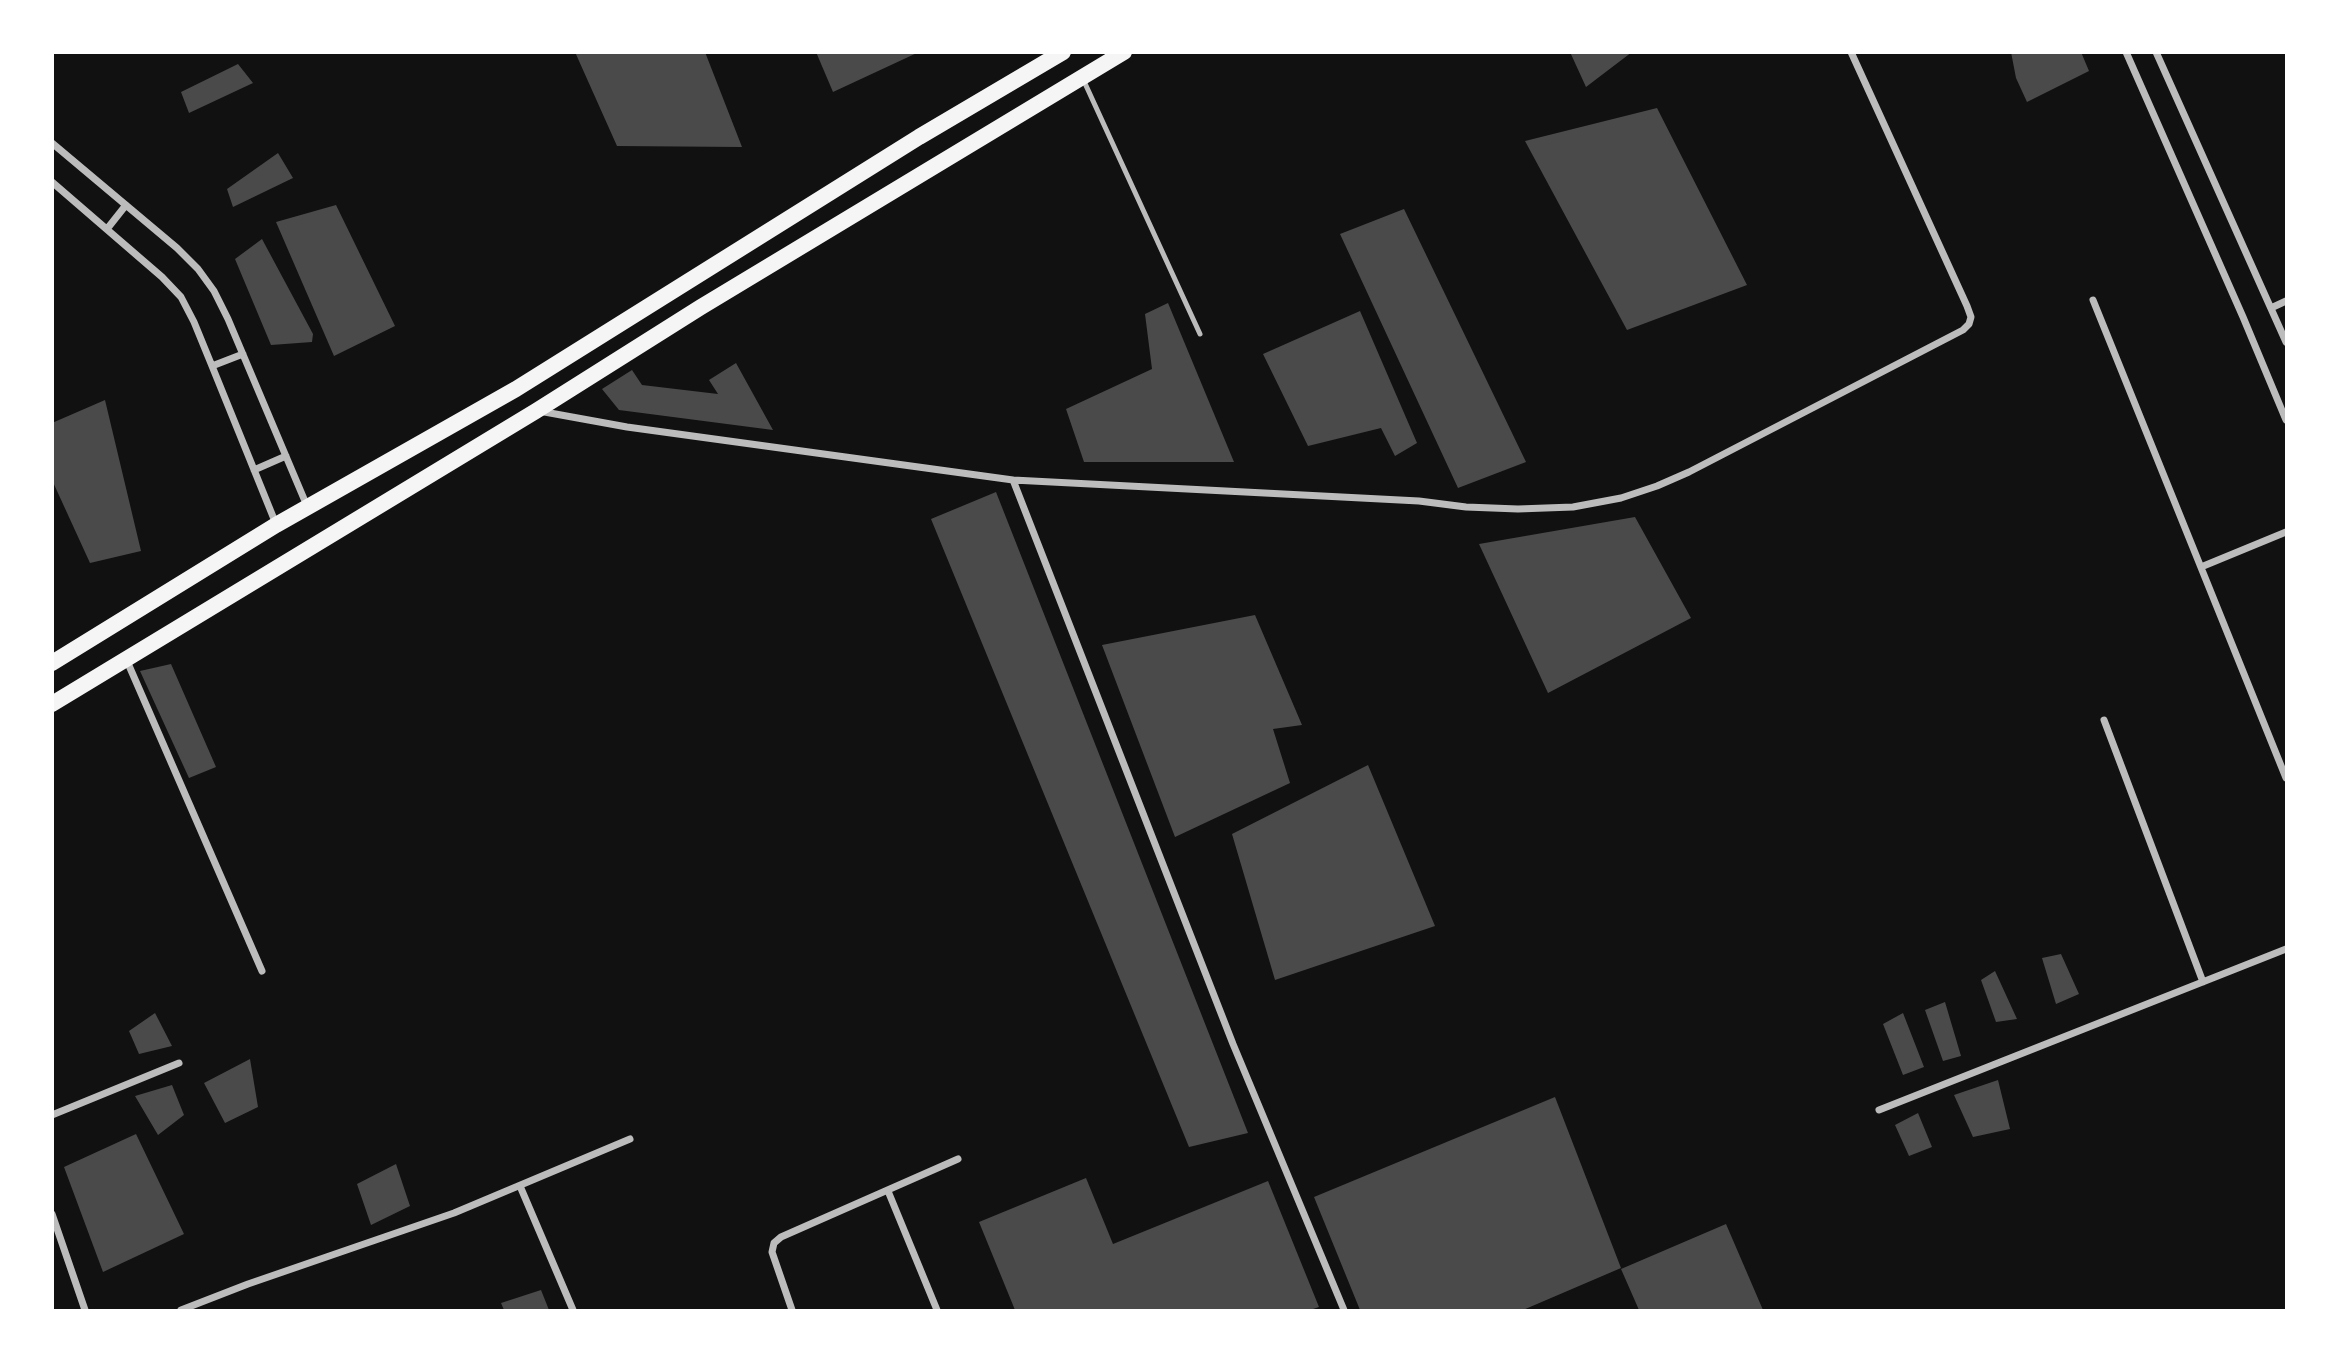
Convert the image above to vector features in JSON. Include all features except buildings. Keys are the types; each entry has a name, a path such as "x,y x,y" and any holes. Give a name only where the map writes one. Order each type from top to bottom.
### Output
{"main road":[{"path":"52,663 276,524 516,389 919,137 1063,52"},
{"path":"52,704 1124,52"}],"street":[{"path":"536,411 1013,480 1419,501 1466,507 1518,509 1573,507 1621,498 1689,472 1963,330 1969,324 1971,317 1967,306 1851,52"},
{"path":"2126,52 2287,420"},
{"path":"2156,52 2287,342"},
{"path":"52,143 198,268 214,292 243,354 307,507"},
{"path":"52,182 162,277 181,298 194,322 276,524"},
{"path":"107,229 126,205"},
{"path":"2093,300 2287,778"},
{"path":"2271,307 2287,300"},
{"path":"212,366 243,354"},
{"path":"254,470 286,456"},
{"path":"1013,480 1233,1044 1345,1311"},
{"path":"2201,567 2287,532"},
{"path":"126,660 262,971"},
{"path":"2104,720 2203,982"},
{"path":"1879,1110 2287,949"},
{"path":"52,1115 179,1063"},
{"path":"181,1311 248,1284 442,1217 630,1139"},
{"path":"792,1311 772,1252 774,1243 780,1237 958,1159"},
{"path":"520,1186 573,1311"},
{"path":"888,1191 937,1311"},
{"path":"52,1214 85,1311"}],"lane":[{"path":"1083,79 1200,334"}]}
